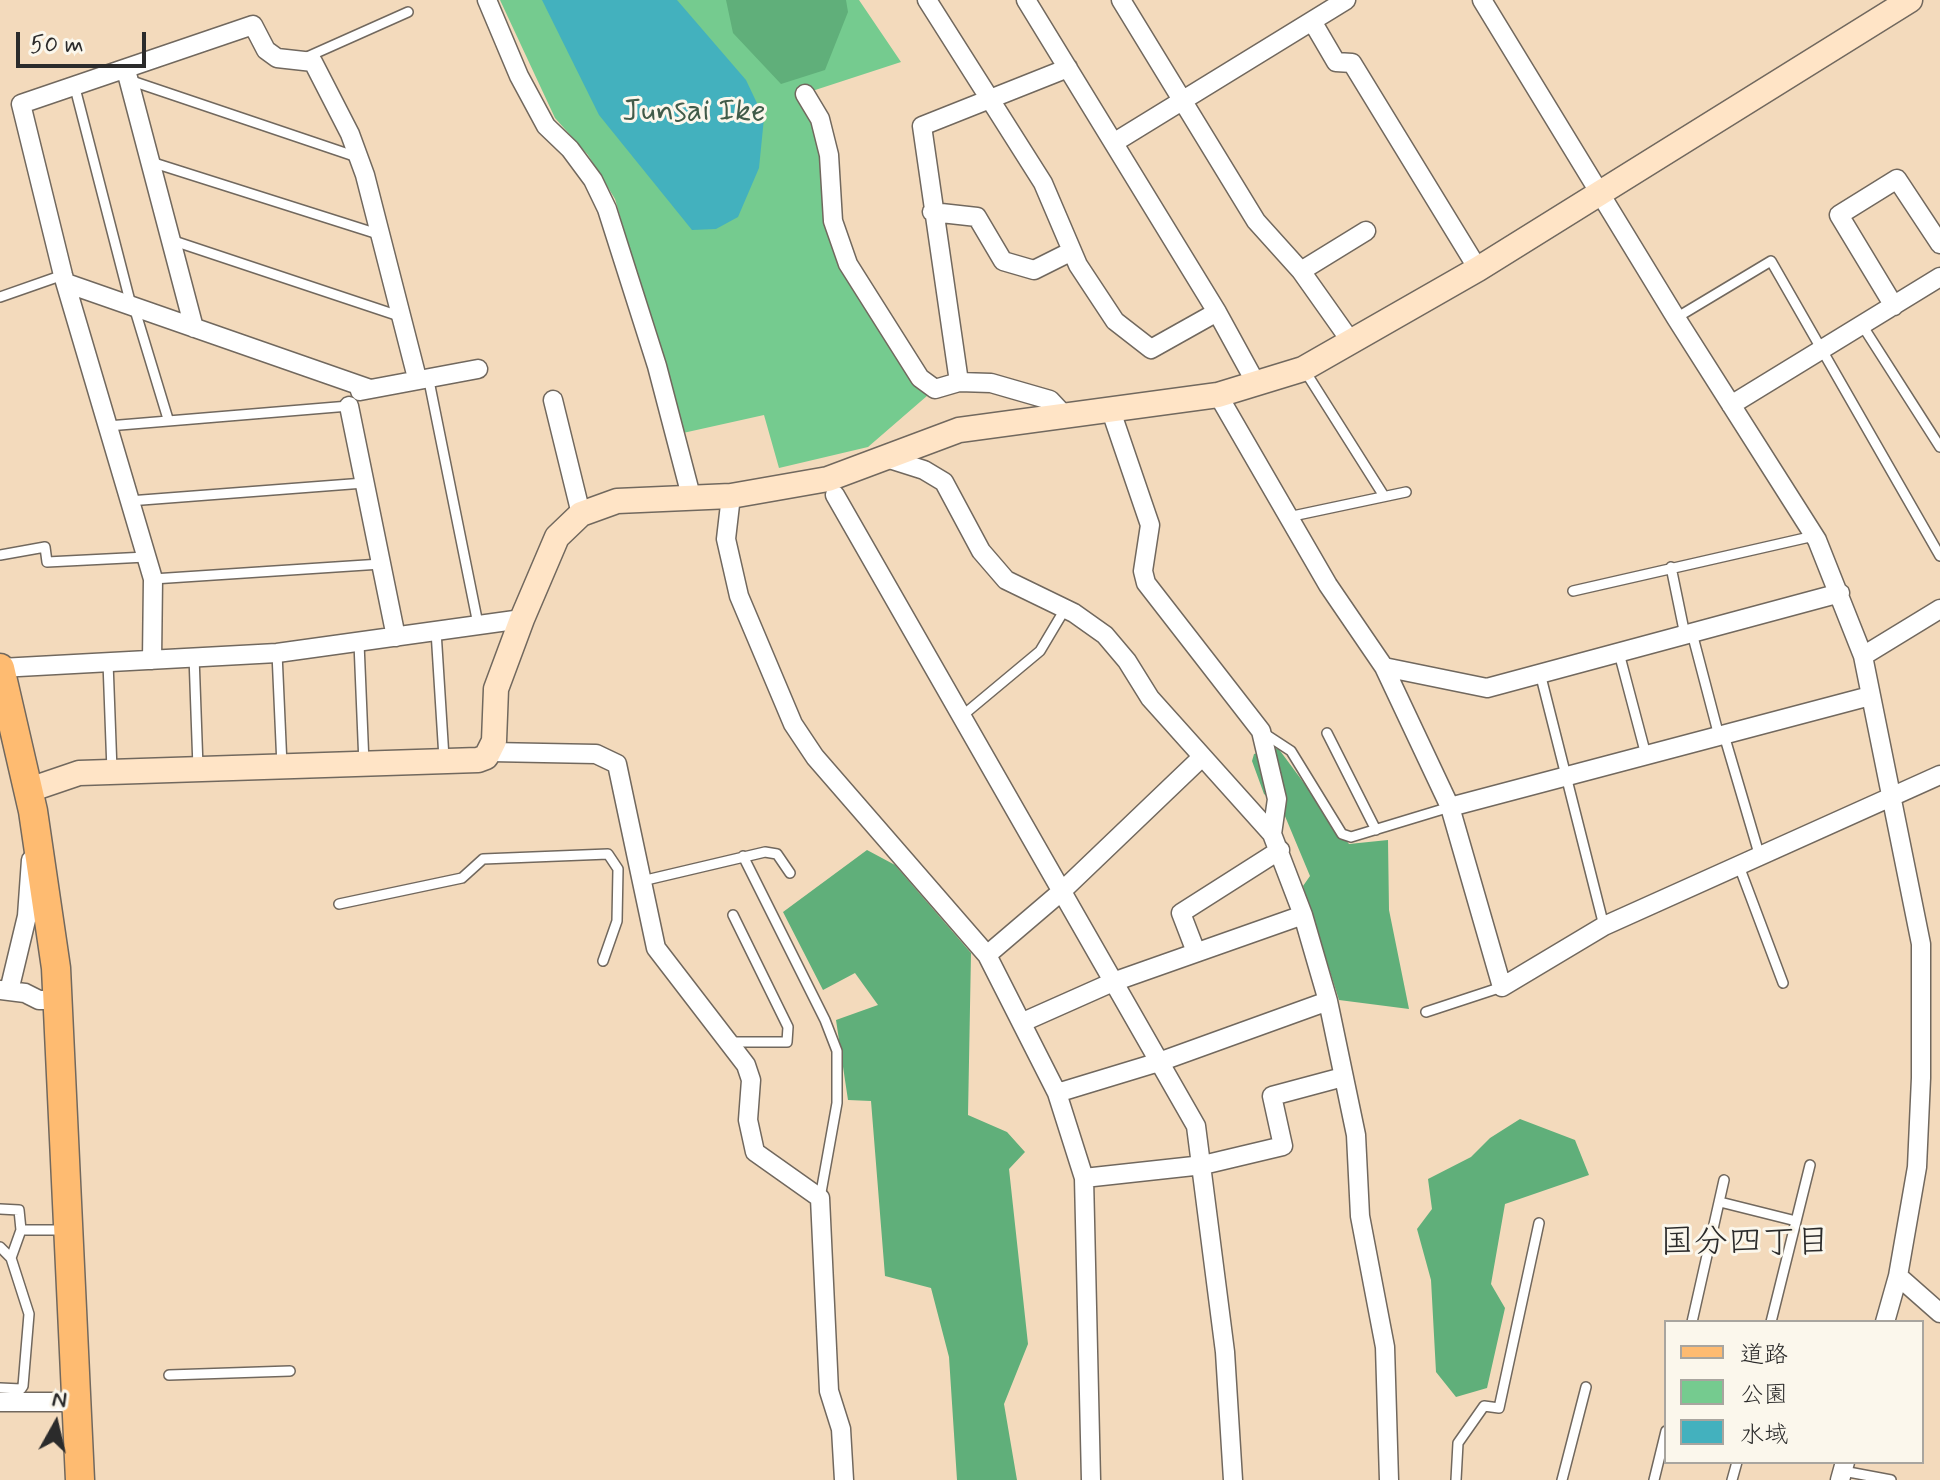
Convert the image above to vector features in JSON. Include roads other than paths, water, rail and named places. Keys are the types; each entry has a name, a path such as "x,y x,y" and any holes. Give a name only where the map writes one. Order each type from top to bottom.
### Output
{"main road":[{"path":"0,668 31,800 49,909 58,1000 80,1480"}],"street":[{"path":"487,0 519,76 546,126 570,149 593,180 607,209 657,366 691,496"},
{"path":"927,0 1043,183 1072,251 1115,321 1151,349 1217,312"},
{"path":"1026,0 1115,142 1257,385"},
{"path":"1121,0 1180,102 1256,221 1301,271 1352,343"},
{"path":"1115,142 1346,0"},
{"path":"1482,0 1599,194 1814,536 1840,593 1863,656 1921,944 1917,1167 1898,1276 1886,1320"},
{"path":"491,752 496,689 522,619 557,537 581,514 617,501 731,496 828,479 959,430 1218,395 1303,369 1478,269 1910,0"},
{"path":"1312,21 1336,62 1352,63 1478,269"},
{"path":"152,660 153,579 65,279 21,104 128,75 253,25 266,50 277,58 300,60 317,66 359,158 402,317 423,377"},
{"path":"959,382 932,212 922,126 1068,68"},
{"path":"128,75 194,328"},
{"path":"805,94 820,119 826,143 833,221 848,264 920,378 935,389 959,382 991,383 1050,400 1065,416"},
{"path":"1894,306 1839,215 1897,179 1940,244"},
{"path":"932,212 977,217 1003,261 1034,270 1072,251"},
{"path":"1301,271 1366,231"},
{"path":"1731,405 1940,278"},
{"path":"65,279 132,306 370,389"},
{"path":"396,637 347,406 352,394 423,377 478,369"},
{"path":"1218,395 1328,585 1384,667 1450,807 1502,987 1604,926 1891,800 1940,775"},
{"path":"553,400 581,514"},
{"path":"1111,411 1150,525 1143,571 1146,583 1261,731 1277,799 1276,842"},
{"path":"883,457 924,470 944,482 981,551 1006,580 1065,609 1105,635 1127,661 1150,698 1276,842 1303,915 1328,1001 1356,1135 1360,1216 1385,1347 1389,1480"},
{"path":"835,495 1196,1126 1225,1352 1233,1480"},
{"path":"731,496 726,539 739,596 793,724 815,757 987,955 1057,1093 1084,1178 1091,1480"},
{"path":"1384,667 1487,688 1840,593"},
{"path":"1863,656 1940,609"},
{"path":"0,668 277,653 522,619"},
{"path":"1450,807 1870,696"},
{"path":"58,1000 39,1000 4,990 27,916 31,800 79,773 478,760 491,752 596,754 617,764 656,948 746,1065 751,1080 748,1120 755,1152 820,1198 829,1391 841,1429 844,1480"},
{"path":"987,955 1062,891 1201,758"},
{"path":"1196,952 1181,913 1276,842"},
{"path":"1023,1022 1113,982 1303,915"},
{"path":"1057,1093 1159,1062 1328,1001"},
{"path":"1084,1178 1203,1165 1283,1146 1272,1096 1343,1077"},
{"path":"1898,1276 1940,1313"},
{"path":"0,1402 76,1402"}],"lane":[{"path":"300,60 408,12"},
{"path":"128,75 359,158"},
{"path":"75,88 132,306 168,419"},
{"path":"150,161 381,235"},
{"path":"171,240 402,317"},
{"path":"1676,318 1771,261 1940,556"},
{"path":"0,297 65,279"},
{"path":"1862,325 1940,447"},
{"path":"1303,369 1384,496"},
{"path":"423,377 478,624"},
{"path":"108,426 347,406"},
{"path":"129,501 364,483"},
{"path":"1288,517 1406,492"},
{"path":"1573,591 1814,536"},
{"path":"0,555 45,547 47,562 147,557"},
{"path":"153,579 381,564"},
{"path":"1671,567 1689,634 1760,857"},
{"path":"962,716 1040,651 1065,609"},
{"path":"436,631 444,761"},
{"path":"359,643 364,764"},
{"path":"277,653 282,766"},
{"path":"1619,653 1646,755"},
{"path":"194,656 198,768"},
{"path":"108,662 112,771"},
{"path":"1540,673 1604,926"},
{"path":"1261,731 1291,751 1342,834 1351,837 1450,807"},
{"path":"1327,733 1376,830"},
{"path":"339,904 462,878 483,859 608,854 618,869 617,921 603,961"},
{"path":"642,881 743,856 777,854 790,873"},
{"path":"743,856 825,1020 837,1051 837,1103 820,1198"},
{"path":"1739,866 1783,983"},
{"path":"729,1042 787,1042 788,1027 733,915"},
{"path":"1426,1012 1502,987"},
{"path":"1771,1320 1810,1165"},
{"path":"1692,1320 1724,1180"},
{"path":"1720,1202 1796,1221"},
{"path":"0,1209 19,1210 21,1230 11,1258"},
{"path":"1456,1480 1458,1443 1484,1406 1499,1408 1539,1223"},
{"path":"21,1230 68,1230"},
{"path":"0,1247 11,1258 29,1314 23,1386 0,1388"},
{"path":"169,1375 290,1371"},
{"path":"1562,1480 1586,1387"},
{"path":"1654,1480 1664,1439"},
{"path":"1843,1471 1891,1480"}],"water":[{"path":"542,0 677,0 746,80 764,118 759,168 738,217 716,229 692,230 599,115"}],"district":[{"name":"国分四丁目","path":"1745,1245"}],"park label":[{"name":"Junsai Ike","path":"694,113"}]}
